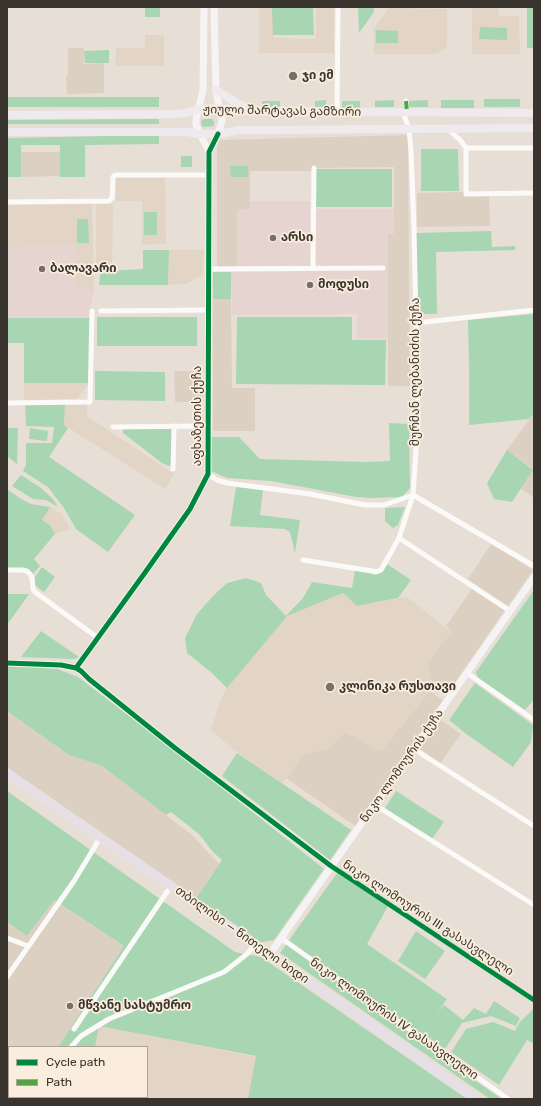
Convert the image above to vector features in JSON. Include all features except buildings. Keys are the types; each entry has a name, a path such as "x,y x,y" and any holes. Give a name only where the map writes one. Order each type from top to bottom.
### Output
{"highway":[{"name":"თბილისი — წითელი ხიდი","path":"7,773 270,954 476,1099"}],"main road":[{"path":"216,90 252,112"},
{"name":"ჟიული შარტავას გამზირი","path":"7,114 174,114 199,109 219,108 252,112 534,113"},
{"name":"ჟიული შარტავას გამზირი","path":"7,132 186,132 218,134 239,130 534,128"}],"street":[{"path":"200,134 196,125 196,119 203,90 204,7"},
{"path":"214,7 216,90 222,121 218,134"},
{"path":"337,112 338,7"},
{"name":"მურმან ლებანიძის ქუჩა","path":"303,560 378,571 383,568 399,538 413,495 418,421 412,157 409,129 405,112 406,102"},
{"path":"448,128 466,148 466,194 534,193"},
{"name":"აფხაზეთის ქუჩა","path":"200,134 209,152"},
{"name":"აფხაზეთის ქუჩა","path":"76,668 190,509 208,474 209,152 218,134"},
{"path":"466,148 534,148"},
{"path":"313,268 314,168"},
{"path":"7,202 109,201 112,198 113,177 115,175 209,175"},
{"path":"209,269 383,268"},
{"path":"101,311 208,310"},
{"path":"416,323 534,310"},
{"path":"7,403 90,402 92,311"},
{"path":"173,469 174,426"},
{"path":"113,427 208,426"},
{"path":"208,474 217,480 227,483 310,494 365,505 384,505 413,495 534,566"},
{"path":"399,538 510,611"},
{"path":"7,570 27,571 32,578 33,589 35,592 98,638"},
{"name":"ნიკო ლომოურის ქუჩა","path":"270,954 534,577"},
{"path":"7,663 61,665 76,668 81,671 175,748 331,866"},
{"path":"467,673 532,719 534,711"},
{"path":"414,749 534,826"},
{"path":"374,805 534,904"},
{"path":"7,977 74,882 100,837"},
{"name":"ნიკო ლომოურის III გასასვლელი","path":"331,866 534,1000"},
{"path":"74,1029 171,886"},
{"path":"7,938 28,946"},
{"name":"ნიკო ლომოურის IV გასასვლელი","path":"281,938 508,1099"},
{"path":"72,1046 82,1036 108,1019 224,972 247,954 255,944"}],"shaded area":[{"path":"259,7 273,7 274,38 316,39 316,7 334,7 334,53 259,53"},
{"path":"472,7 498,7 499,16 519,16 520,54 472,54"},
{"path":"389,8 447,9 447,47 437,54 374,54 374,28"},
{"path":"145,35 164,35 164,66 115,66 116,48 145,48"},
{"path":"68,48 84,48 84,64 104,63 104,93 67,94 66,75 68,75"},
{"path":"408,135 410,386 388,386 388,234 394,234 394,167 314,168 314,171 250,171 250,210 237,210 237,266 217,266 217,147 220,140"},
{"path":"21,152 60,152 60,176 21,177"},
{"path":"165,177 166,244 142,245 142,201 116,201 116,178"},
{"path":"464,192 464,195 489,195 490,226 417,227 417,193"},
{"name":"არსი","path":"250,201 310,201 310,266 237,266 237,210 250,209"},
{"path":"92,204 94,290 77,289 75,244 7,248 7,205"},
{"path":"96,204 113,204 112,273 96,272"},
{"name":"მოდუსი","path":"315,209 394,209 394,234 388,234 388,338 357,339 357,314 232,315 231,272 315,271"},
{"name":"ბალავარი","path":"75,244 77,289 94,290 90,309 90,318 7,318 7,248"},
{"path":"169,250 204,250 203,274 187,284 168,285"},
{"path":"213,299 231,299 232,388 255,388 255,431 213,431"},
{"path":"174,371 202,371 202,402 175,402"},
{"path":"24,383 89,383 77,399 24,400"},
{"path":"65,404 87,404 87,416 174,474 165,489 64,425"},
{"path":"534,413 534,498 521,489 533,469 507,450"},
{"path":"50,507 62,514 70,529 55,534 50,525 41,520"},
{"path":"491,544 533,570 508,606 468,579"},
{"path":"472,589 505,610 447,694 433,685 427,662 451,632 446,626"},
{"name":"კლინიკა რუსთავი","path":"343,593 357,606 407,597 451,632 427,662 433,685 381,751 345,732 330,748 303,754 282,783 234,750 211,730 221,698 227,688 286,616"},
{"path":"429,691 443,700 355,826 286,778 303,754 330,748 345,732 381,751"},
{"path":"7,711 69,755 102,766 192,835 219,864 195,900 7,767"},
{"path":"441,720 461,734 440,764 420,749"},
{"path":"53,900 124,946 59,1046 8,1046 8,1098 24,1098 7,1099 7,922 27,936"},
{"path":"99,1026 257,1057 248,1099 85,1099 148,1098 148,1046 95,1046"}],"green space":[{"path":"145,7 160,7 160,17 145,17"},
{"path":"272,7 313,7 314,35 273,35"},
{"path":"358,7 374,7 374,12 359,33"},
{"path":"527,7 534,7 534,48 527,48"},
{"path":"480,27 507,28 507,40 479,39"},
{"path":"376,30 398,31 398,43 376,43"},
{"path":"109,50 109,63 85,63 84,51"},
{"path":"7,97 159,97 159,107 7,107"},
{"path":"484,99 520,99 520,107 484,107"},
{"path":"326,100 326,107 315,107 315,101"},
{"path":"394,100 394,107 375,107 375,101"},
{"path":"428,100 428,107 409,107 409,101"},
{"path":"441,100 474,100 474,108 441,108"},
{"path":"262,101 280,101 280,107 262,108"},
{"path":"342,101 360,101 360,108 342,108"},
{"path":"159,119 159,124 7,124 7,120"},
{"path":"204,119 212,119 214,126 202,126 201,121"},
{"path":"159,135 159,144 85,145 85,177 60,177 60,145 21,145 21,177 7,177 7,138"},
{"path":"421,149 458,149 459,191 421,191"},
{"path":"181,156 192,156 192,167 181,167"},
{"path":"230,166 248,166 248,177 231,177"},
{"path":"315,169 392,169 392,207 315,207"},
{"path":"144,212 157,212 157,235 144,235"},
{"path":"77,219 88,219 89,243 77,243"},
{"path":"491,231 492,247 515,246 515,250 436,252 437,314 418,314 416,233"},
{"path":"143,250 169,250 168,285 99,285 100,274 122,270 143,269"},
{"path":"213,272 231,272 231,299 213,299"},
{"path":"534,314 534,413 529,419 469,425 468,320"},
{"path":"97,317 197,317 197,346 97,346"},
{"path":"237,317 352,317 352,340 386,340 385,385 236,384"},
{"path":"7,318 90,318 89,383 24,383 24,343 7,343"},
{"path":"95,371 165,372 165,401 95,400"},
{"path":"65,404 64,425 68,428 49,457 135,515 108,552 76,529 64,508 48,487 23,471 26,465 26,443 52,443 54,427 26,426 25,405"},
{"path":"389,423 409,424 410,488 402,497 356,497 271,481 227,478 211,471 211,437 239,437 260,459 367,462 390,461"},
{"path":"7,428 18,428 17,464 7,456"},
{"path":"30,428 48,431 47,441 29,439"},
{"path":"172,428 172,467 162,463 123,433 123,429"},
{"path":"507,450 533,470 512,502 494,499 487,483"},
{"path":"21,475 41,488 53,499 58,507 46,500 33,499 12,486"},
{"path":"236,487 263,490 260,515 300,520 295,553 290,532 285,529 230,526"},
{"path":"7,489 31,504 50,507 42,520 50,525 55,534 34,559 40,566 33,574 24,568 7,568"},
{"path":"405,507 398,525 393,528 385,521 385,508"},
{"path":"387,564 411,580 398,598 357,606 343,593 287,616 227,688 212,673 187,653 185,638 197,614 227,583 246,578 261,583 266,595 286,616 303,598 312,582 352,588 355,570 375,574 380,573"},
{"path":"42,567 55,577 44,592 35,585 35,577"},
{"path":"534,590 534,699 525,710 478,678 476,672"},
{"path":"7,594 29,594 7,625"},
{"path":"41,631 79,657 75,659 21,657"},
{"path":"7,666 57,669 78,677 197,768 324,869 274,940 257,943 195,900 222,860 213,852 199,834 171,812 166,815 102,766 69,755 7,711"},
{"path":"475,683 533,725 531,742 513,767 449,720"},
{"path":"237,753 351,830 330,860 222,776"},
{"path":"7,791 235,952 261,957 467,1099 248,1099 256,1056 99,1026 95,1046 59,1046 124,946 54,900 27,936 7,922"},
{"path":"396,791 444,822 432,839 385,808"},
{"path":"337,873 388,906 367,944 447,999 437,1013 444,1005 463,1020 474,1008 486,1014 494,1001 520,1018 516,1026 491,1016 462,1023 445,1049 423,1034 418,1041 502,1099 490,1099 280,953"},
{"path":"416,931 445,951 425,979 398,961"},
{"path":"534,1008 534,1044 527,1040 499,1085 451,1052 466,1029 493,1022 515,1031 519,1023"},
{"path":"24,1098 85,1098 85,1099"}],"marked path":[{"path":"406,101 407,112"}],"cycle path":[{"path":"76,668 190,509 208,474 209,152 218,134"},
{"path":"7,663 61,665 76,668 81,671 175,748 331,866 534,1000"}],"place":[{"name":"ჯი ემ","path":"293,76"},
{"name":"არსი","path":"273,238"},
{"name":"ბალავარი","path":"42,269"},
{"name":"მოდუსი","path":"310,285"},
{"name":"კლინიკა რუსთავი","path":"330,687"},
{"name":"მწვანე სასტუმრო","path":"70,1006"}]}
